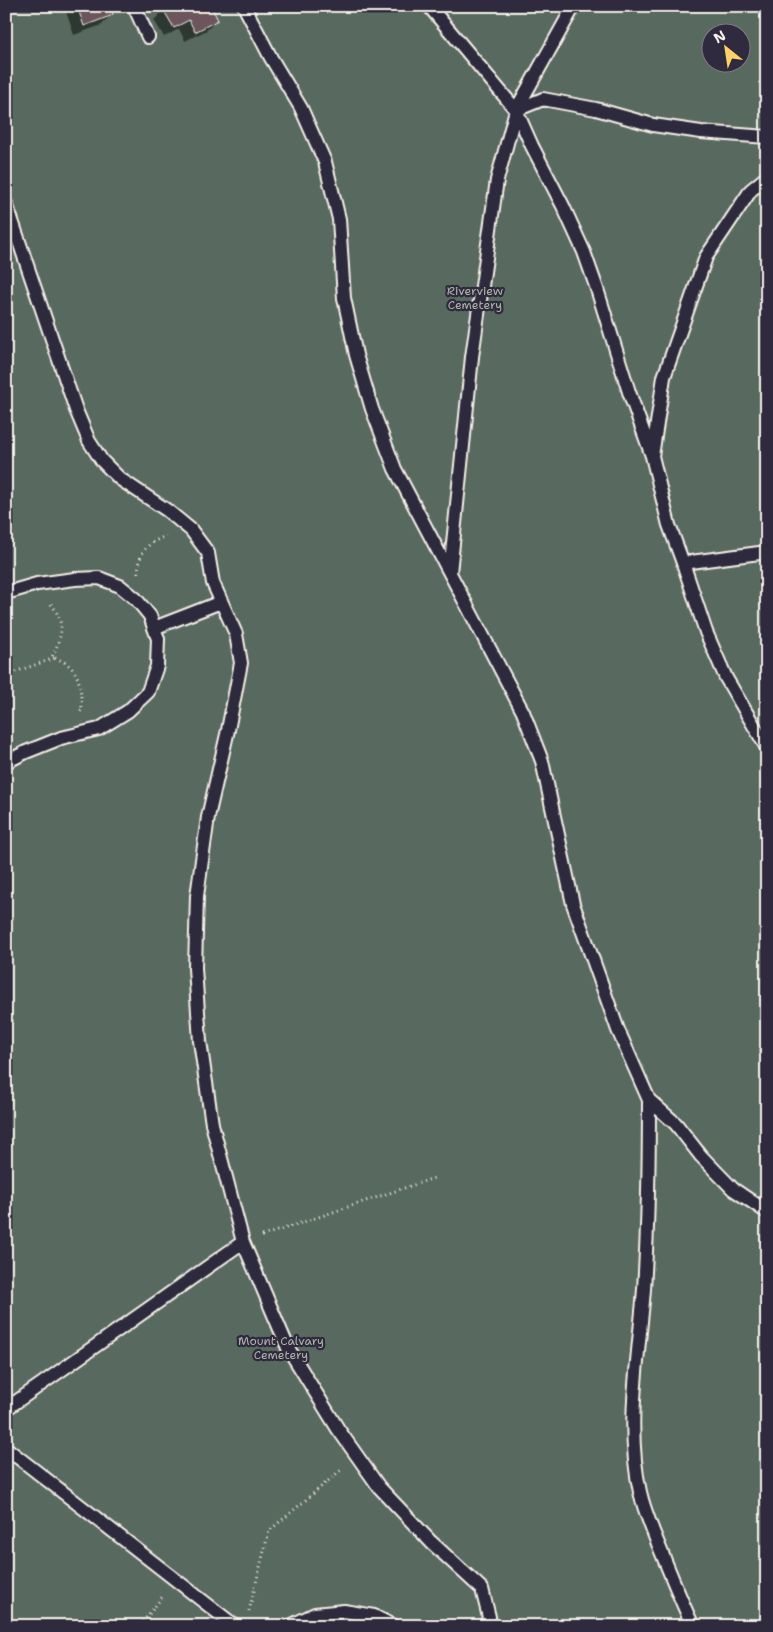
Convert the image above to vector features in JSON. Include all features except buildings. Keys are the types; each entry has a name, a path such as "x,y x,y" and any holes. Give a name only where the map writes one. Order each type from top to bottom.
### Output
{"lane":[{"path":"134,6 148,37"},
{"path":"244,6 271,58 301,108 325,162 339,219 344,298 356,355 372,409 395,469 523,712 542,761 573,904 618,1030 649,1100 648,1222 634,1395 634,1451 640,1492 652,1530 693,1626"},
{"path":"429,6 516,110 584,252 629,392 652,456 669,525 706,632 726,678 767,748"},
{"path":"450,573 472,357 497,180 516,110 574,6"},
{"path":"516,110 543,99 596,109 653,124 701,132 767,137"},
{"path":"652,456 664,377 706,257 751,190 767,177"},
{"path":"6,203 8,217 76,410 89,441 102,461 120,479 168,511 191,530 208,553 213,583 236,634 241,663 208,817 197,896 194,968 200,1041 212,1124 243,1242 288,1348 338,1428 379,1487 431,1542 482,1589 489,1617 486,1626"},
{"path":"682,563 767,552"},
{"path":"6,593 75,579 99,578 120,586 136,600 150,616 158,639 157,666 148,692 128,711 99,729 62,738 6,762"},
{"path":"154,628 221,602"},
{"path":"649,1100 676,1124 701,1156 733,1189 767,1212"},
{"path":"6,1409 243,1242"},
{"path":"6,1448 236,1626"},
{"path":"290,1626 315,1614 344,1611 374,1616 394,1626"}],"path":[{"path":"136,600 138,566 146,547 154,540 191,530"},
{"path":"29,587 46,598 61,619 60,640 52,657 70,666 77,674 80,683 82,710 62,738"},
{"path":"6,675 56,658"},
{"path":"243,1242 434,1178"},
{"path":"248,1616 269,1531 358,1456"},
{"path":"140,1626 176,1579"}],"green space":[{"path":"6,6 767,6 767,1626 6,1626"}],"park label":[{"name":"Riverview Cemetery","path":"475,298"},
{"name":"Mount Calvary Cemetery","path":"281,1348"}]}
